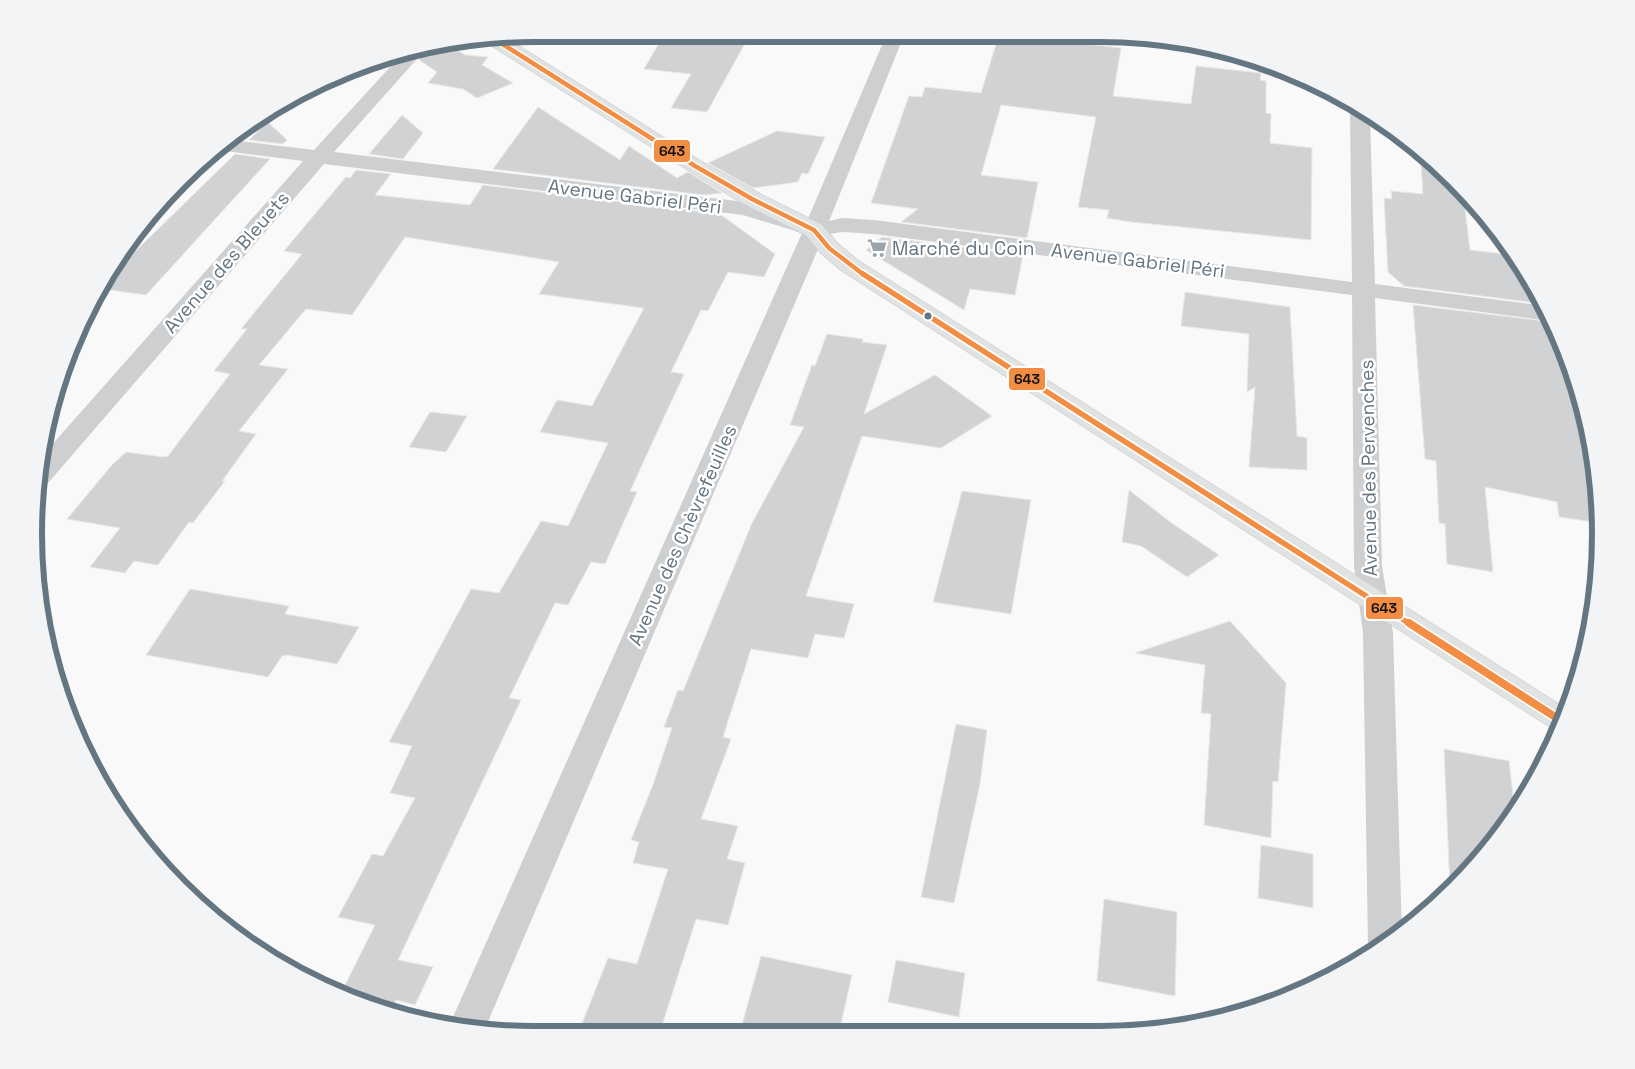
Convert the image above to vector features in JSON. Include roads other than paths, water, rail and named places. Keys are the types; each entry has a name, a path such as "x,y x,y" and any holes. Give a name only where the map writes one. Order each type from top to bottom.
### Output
{"street":[{"name":"Avenue des Chèvrefeuilles","path":"470,1022 814,230 892,42"},
{"path":"502,44 695,166 752,199 814,230 829,248 849,265 1557,718"},
{"name":"Avenue des Bleuets","path":"47,467 318,157 408,59"},
{"name":"Avenue des Pervenches","path":"1360,117 1368,566 1378,634 1385,936"},
{"name":"Avenue Gabriel Péri","path":"232,146 745,209 814,230 842,225 874,227 1540,313"}],"place":[{"name":"Marché du Coin","path":"877,248"}]}
